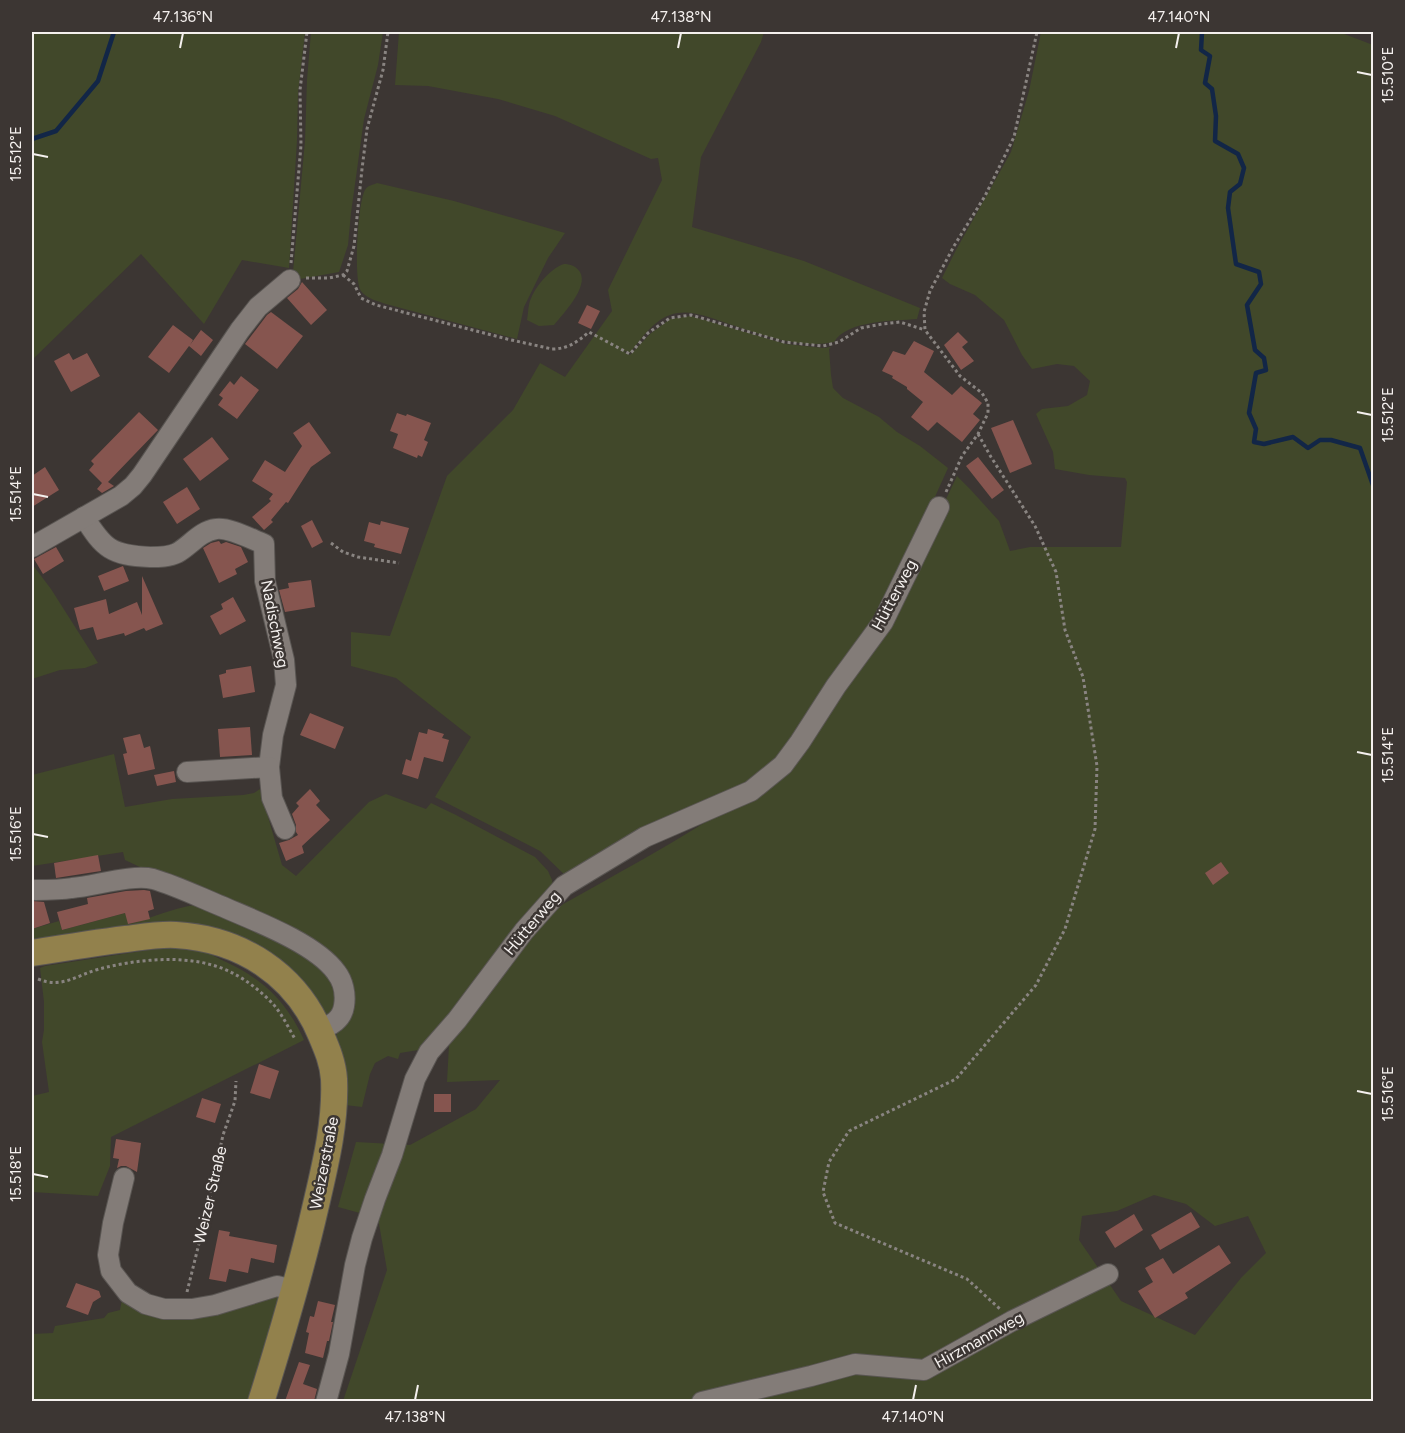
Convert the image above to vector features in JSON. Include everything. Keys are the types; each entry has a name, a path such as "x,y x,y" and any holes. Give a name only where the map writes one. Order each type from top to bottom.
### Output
{"main road":[{"name":"Weizerstraße","path":"32,953 154,935 197,937 237,948 264,964 298,994 323,1028 334,1076 331,1141 310,1232 261,1401"}],"street":[{"path":"32,547 109,503 133,486 240,330 258,307 290,280"},
{"name":"Hütterweg","path":"326,1401 339,1354 362,1238 392,1155 415,1079 429,1052 457,1020 524,931 564,886 645,837 751,791 783,765 836,686 883,622 939,507"},
{"name":"Nadischweg","path":"84,517 100,542 126,555 170,556 207,531 223,528 264,544 265,581 284,660 286,685 273,735 269,767"},
{"path":"187,772 269,767 272,798 285,829"},
{"path":"36,890 70,889 148,878 173,885 267,926 314,953 327,963 340,978 345,995 344,1009 339,1018 323,1028"},
{"path":"124,1178 109,1243 109,1262 111,1271 128,1293 146,1304 164,1309 192,1309 215,1305 277,1286 294,1290"},
{"name":"Hirzmannweg","path":"702,1401 855,1364 924,1370 1012,1321 1108,1274"}],"path":[{"path":"307,32 300,90 301,145 290,280 343,275 347,271 354,246 367,129 383,70 388,32"},
{"path":"939,507 962,456 978,434 988,413 988,403 982,393 960,376 925,330 924,312 930,291 985,196 1014,137 1037,32"},
{"path":"343,275 354,284 361,297 376,305 552,349 572,345 589,332 630,354 648,333 670,318 691,315 784,342 823,346 839,342 861,328 882,324 900,322 925,330"},
{"path":"978,434 1035,526 1056,572 1065,630 1083,677 1097,766 1095,829 1065,929 1036,985 956,1079 849,1131 829,1162 823,1192 835,1223 967,1279 1012,1321"},
{"path":"331,543 343,552 358,557 399,563"},
{"path":"38,979 49,983 62,983 104,968 135,962 182,960 211,964 241,978 264,996 284,1019 295,1039"},
{"name":"Weizer Straße","path":"192,1309 186,1295 223,1135 235,1101 236,1081"}],"green space":[{"path":"32,32 305,32 298,93 289,268 242,260 204,324 141,254 32,360"},
{"path":"311,32 383,32 378,65 364,119 348,245 339,272 300,279 293,272 305,141"},
{"path":"399,32 764,32 761,42 701,157 692,227 804,261 920,308 917,319 884,321 860,326 849,329 834,342 821,344 781,340 700,315 677,313 664,318 647,331 630,353 624,352 630,355 650,334 670,319 691,316 786,344 831,347 829,349 833,388 843,398 879,417 948,468 887,603 772,768 568,878 540,851 435,797 471,737 396,678 351,666 351,632 390,636 447,476 513,410 540,363 565,377 612,311 608,290 662,180 658,158 651,159 555,116 498,99 428,86 395,85"},
{"path":"1041,32 1339,32 1373,45 1373,1401 343,1401 387,1270 378,1218 338,1207 356,1142 410,1145 476,1109 500,1080 447,1082 449,1045 400,1053 398,1059 388,1056 375,1063 362,1107 345,1105 341,1059 336,1036 342,972 125,860 123,852 32,866 32,775 114,754 125,807 172,799 243,795 260,789 282,865 296,876 369,802 386,794 426,809 431,803 535,857 548,871 552,880 553,886 546,914 700,826 787,765 928,537 957,476 999,521 1010,551 1030,547 1121,547 1127,482 1125,478 1055,469 1053,452 1036,414 1042,409 1068,406 1087,395 1090,381 1074,366 1057,364 1032,369 1004,320 975,295 942,278 1011,152 1029,91","holes":["1154,1195 1186,1204 1215,1226 1248,1216 1266,1253 1241,1278 1195,1335 1121,1301 1079,1240 1082,1216 1117,1211"]},
{"path":"377,183 454,201 565,233 548,258 524,307 517,339 386,304 363,294 357,273 360,209 365,190"},
{"path":"564,264 577,268 582,278 574,300 554,325 539,326 527,320 531,299 537,287 547,275"},
{"path":"32,564 51,589 98,663 85,668 60,670 32,679"},
{"path":"194,905 202,905 257,926 332,973 338,1008 329,1016 323,1013 250,946 32,946 32,929 59,921 62,930 125,913 129,924"},
{"path":"162,948 189,949 207,953 251,976 282,1003 304,1040 111,1137 110,1166 98,1196 32,1192 32,1096 49,1092 42,1042 44,1002 40,968"},
{"path":"123,1294 143,1309 265,1294 281,1296 250,1401 32,1401 32,1334 53,1333 55,1326 104,1318 108,1313 120,1310"}],"building":[{"path":"302,282 327,310 311,325 287,298 298,289"},
{"path":"587,305 600,311 591,329 578,323"},
{"path":"271,312 303,336 277,369 245,344"},
{"path":"173,325 193,340 190,345 201,330 213,340 201,356 189,346 169,373 148,357"},
{"path":"958,332 968,342 962,347 974,361 961,370 944,345"},
{"path":"914,341 934,351 924,372 952,395 961,386 982,403 973,414 980,420 962,442 937,422 928,431 911,417 923,402 907,387 892,378 893,376 882,371 893,351 905,355"},
{"path":"69,353 73,360 87,353 100,376 71,392 54,361"},
{"path":"241,376 259,390 237,419 218,405 223,398 219,395 230,381 234,385"},
{"path":"139,412 158,430 108,482 114,486 102,493 97,489 102,483 89,470 94,464 91,461"},
{"path":"397,413 406,416 407,414 431,423 424,440 428,442 422,457 418,455 417,458 393,448 398,434 390,431"},
{"path":"1013,420 1032,464 1010,473 991,428"},
{"path":"309,422 331,453 311,467 288,503 286,502 271,520 273,522 264,530 252,517 271,501 269,499 273,494 252,481 265,460 285,472 302,446 293,433"},
{"path":"212,437 229,459 200,481 183,459"},
{"path":"978,457 1004,490 992,499 966,466"},
{"path":"45,467 59,490 32,507 32,476"},
{"path":"187,487 200,509 177,524 163,502"},
{"path":"312,520 323,542 312,548 301,526"},
{"path":"381,521 409,528 401,554 374,547 375,544 364,541 369,522 380,525"},
{"path":"219,541 221,544 226,542 241,547 248,562 235,569 237,574 219,583 203,548"},
{"path":"56,547 64,561 43,574 34,559"},
{"path":"123,566 129,581 104,591 98,576"},
{"path":"142,576 163,624 146,631 144,628 125,636 124,633 97,640 93,627 80,630 74,608 106,599 109,614 137,602 142,615"},
{"path":"311,580 315,607 285,612 279,590 289,588 288,583"},
{"path":"233,597 246,621 220,635 210,616 223,609 221,604"},
{"path":"251,666 255,692 223,698 219,675 226,673 226,670"},
{"path":"310,713 344,727 335,749 300,735"},
{"path":"250,727 252,755 220,757 218,729"},
{"path":"428,729 444,734 442,738 449,740 443,762 424,757 418,779 402,774 406,759 411,761 419,732 427,734"},
{"path":"140,734 144,748 150,746 155,769 128,775 123,754 127,753 123,738"},
{"path":"174,771 176,782 157,786 154,775"},
{"path":"310,789 320,801 316,805 330,820 302,846 304,853 286,861 279,843 298,835 292,814 299,806 296,803"},
{"path":"98,855 101,871 56,878 54,863"},
{"path":"1221,862 1229,873 1213,885 1205,873"},
{"path":"150,891 154,909 148,911 150,919 128,924 125,913 62,930 57,912 88,904 87,898"},
{"path":"32,901 44,902 50,923 32,929"},
{"path":"259,1064 279,1071 270,1099 250,1093"},
{"path":"434,1094 451,1094 451,1112 434,1112"},
{"path":"202,1098 221,1104 215,1123 196,1117"},
{"path":"116,1139 141,1143 137,1172 126,1166 117,1168 119,1159 113,1158"},
{"path":"1191,1212 1200,1227 1160,1250 1151,1235"},
{"path":"1134,1214 1143,1230 1115,1248 1105,1232"},
{"path":"219,1230 230,1232 229,1236 277,1245 274,1263 251,1258 248,1273 229,1269 226,1282 209,1279"},
{"path":"1219,1245 1231,1263 1185,1293 1188,1298 1155,1318 1138,1291 1153,1282 1145,1268 1163,1258 1173,1274"},
{"path":"76,1283 99,1291 101,1297 93,1302 88,1315 66,1307"},
{"path":"318,1301 335,1305 329,1341 327,1341 323,1358 305,1353 309,1333 306,1332 310,1316 314,1317"},
{"path":"299,1362 310,1365 303,1384 317,1389 314,1401 285,1401"}],"waterway":[{"path":"32,139 56,131 98,81 114,32"},
{"path":"1202,32 1201,50 1210,56 1205,83 1212,89 1216,116 1215,141 1238,154 1244,168 1240,184 1230,192 1228,208 1236,264 1259,272 1261,284 1247,305 1255,350 1264,358 1266,370 1256,373 1249,413 1256,429 1254,442 1264,444 1293,437 1308,448 1320,440 1331,440 1360,448 1374,488"}]}
